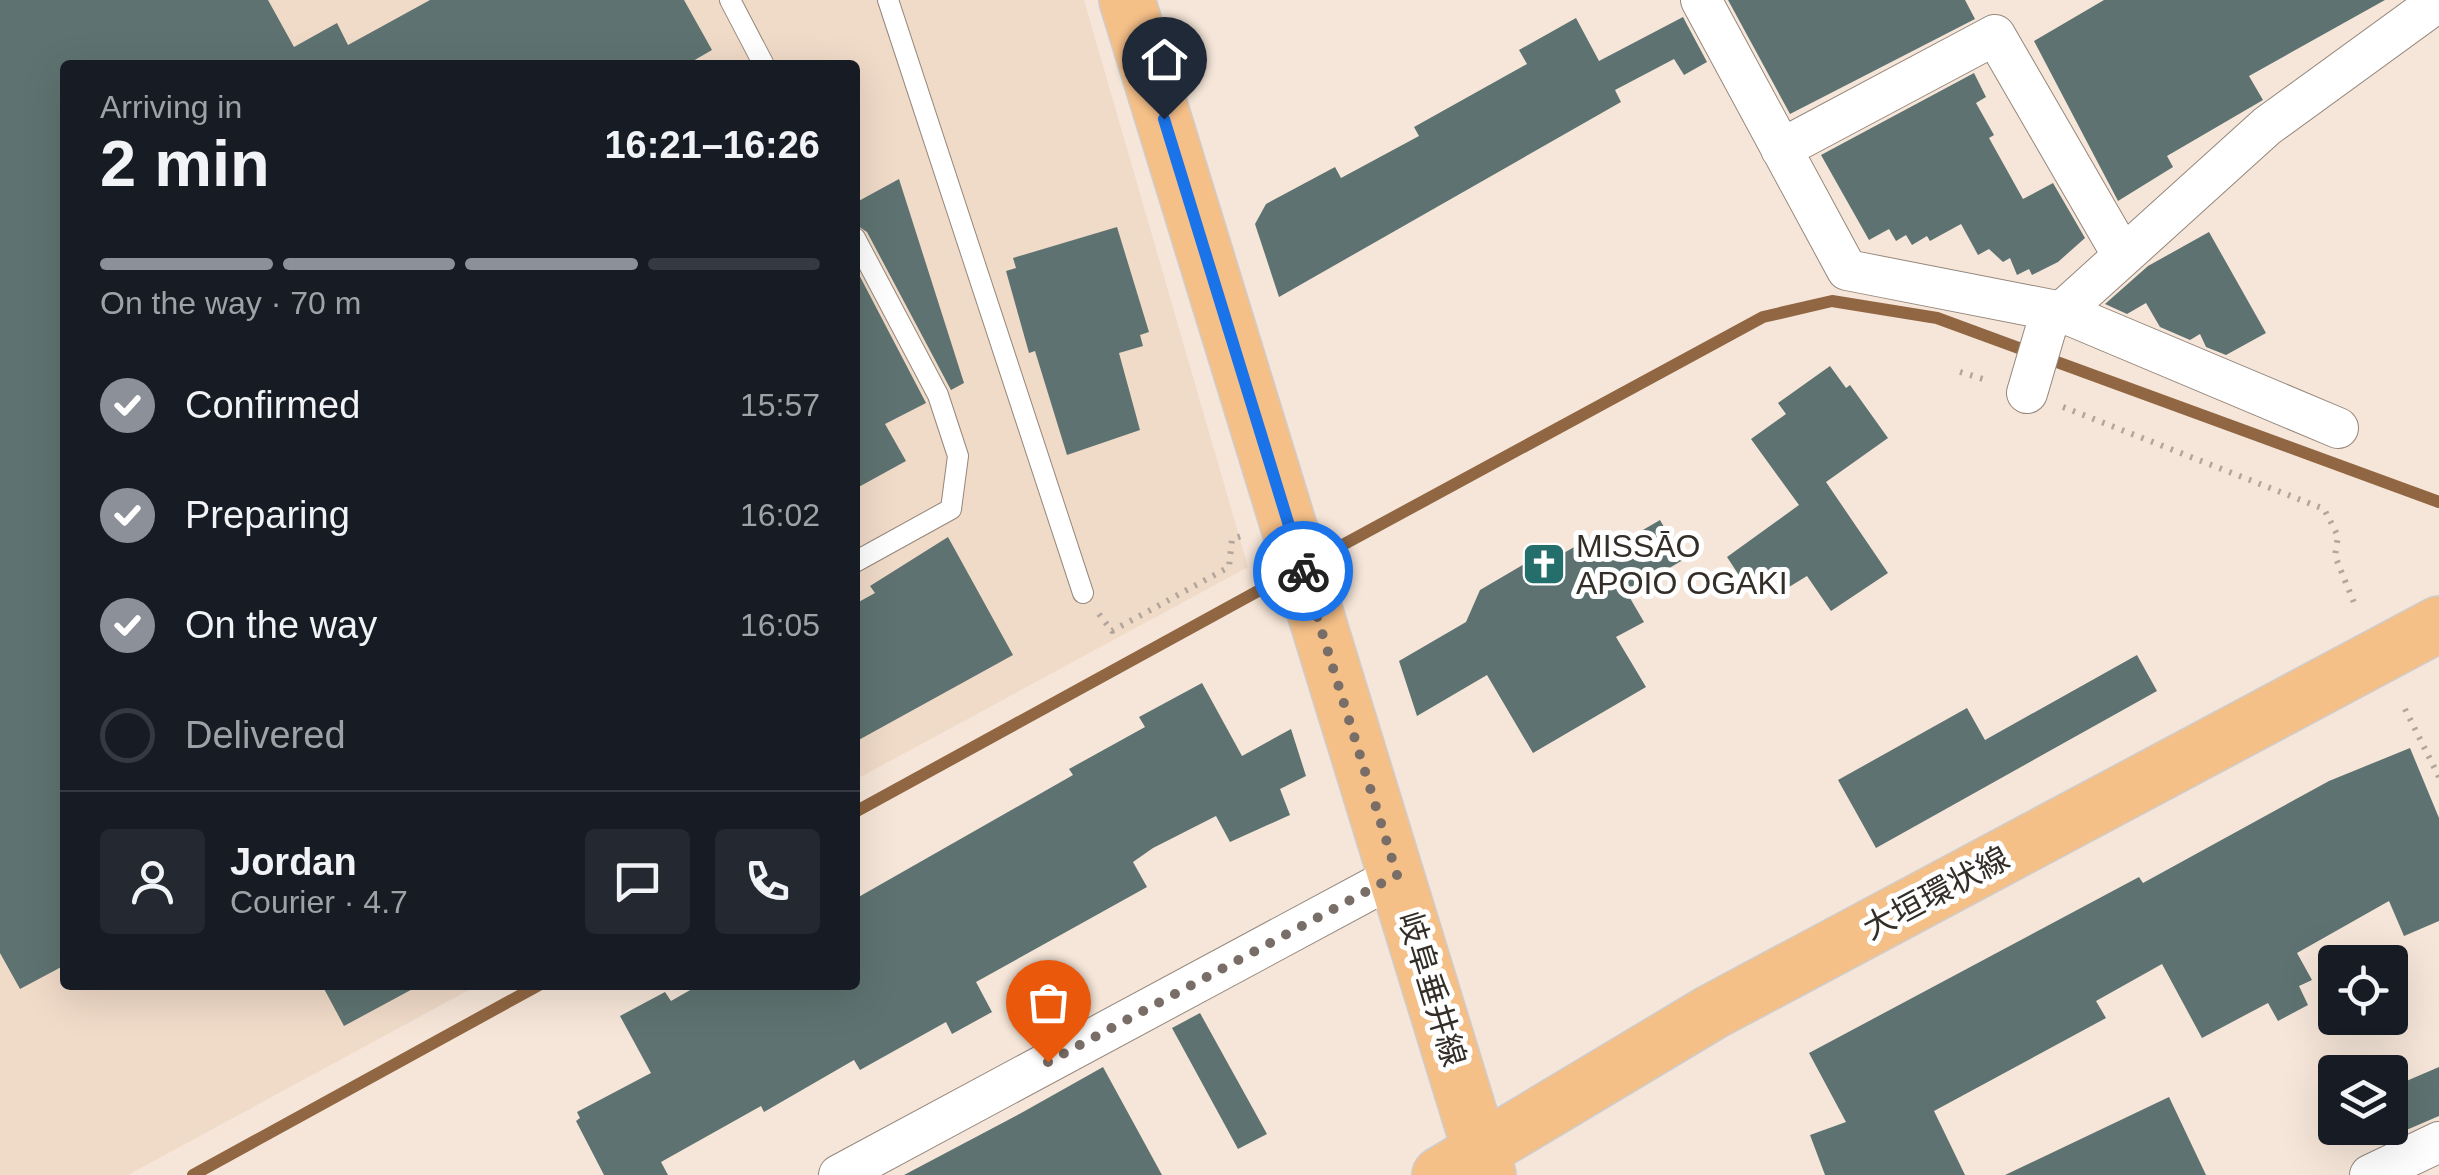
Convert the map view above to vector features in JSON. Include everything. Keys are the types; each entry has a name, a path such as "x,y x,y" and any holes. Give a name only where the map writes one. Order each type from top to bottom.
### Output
{"main road":[{"name":"岐阜垂井線","path":"1128,0 1272,533 1313,605 1397,875 1470,1167"},
{"name":"大垣環状線","path":"1470,1167 1712,1012 2439,624"}],"street":[{"path":"1700,0 1847,270 2055,318 2338,428"},
{"path":"2026,394 2055,318 2267,126 2439,1"},
{"path":"1782,149 1995,35 2123,256"},
{"path":"839,1175 1397,875"},
{"path":"2370,1175 2439,1142"}],"lane":[{"path":"730,0 761,60"},
{"path":"888,0 1084,593"},
{"path":"860,248 938,396 958,456 951,509 860,559"}],"path":[{"path":"1960,372 2324,509 2338,536 2335,556 2355,604"},
{"path":"1084,593 1112,631 1229,567 1232,539 1272,533"},
{"path":"2405,709 2439,776"}],"shaded area":[{"path":"0,0 1084,0 1248,567 860,777 860,60 60,60 60,990 469,990 128,1175 0,1175"}],"building":[{"path":"0,0 268,0 294,47 337,23 348,45 430,0 684,0 712,50 695,60 60,60 60,968 20,989 0,953"},
{"path":"1728,0 1965,0 1975,19 1790,114"},
{"path":"2104,0 2385,0 2249,76 2263,100 2167,156 2173,167 2118,201 2034,41"},
{"path":"1683,17 1707,62 1684,75 1674,59 1615,90 1621,102 1279,297 1255,224 1266,204 1335,167 1341,178 1419,136 1414,127 1527,64 1519,50 1576,18 1599,61"},
{"path":"1974,73 1986,97 1976,103 1994,135 1989,138 2023,199 2053,183 2085,238 2058,262 2032,275 2029,269 2017,275 2010,258 2003,262 1989,249 1978,255 1961,224 1930,241 1927,236 1912,245 1906,235 1896,241 1889,229 1869,240 1821,155"},
{"path":"899,179 964,383 951,390 867,232 860,227 860,200"},
{"path":"1117,227 1149,332 1140,335 1143,346 1119,353 1140,430 1067,455 1035,351 1029,353 1006,271 1016,268 1013,258"},
{"path":"2209,232 2266,333 2226,355 2206,347 2200,334 2190,340 2160,327 2146,303 2127,314 2105,304 2148,266"},
{"path":"860,277 926,403 885,424 906,461 860,486"},
{"path":"1830,366 1846,388 1850,385 1888,438 1826,482 1888,573 1831,611 1807,576 1789,587 1777,570 1748,589 1727,557 1799,505 1751,439 1786,414 1778,403"},
{"path":"1660,520 1683,560 1627,593 1644,622 1616,637 1646,687 1533,753 1487,675 1417,716 1399,661 1466,622 1480,590 1557,545 1562,554 1597,534 1607,551"},
{"path":"948,537 1013,655 860,739 860,601 875,593 870,586"},
{"path":"2137,655 2157,691 1876,848 1838,780 1967,708 1985,740"},
{"path":"1202,683 1242,756 1291,729 1306,776 1280,789 1290,815 1230,842 1216,816 1153,848 1133,862 1147,887 976,982 992,1012 952,1034 946,1022 860,1070 854,1060 764,1112 761,1106 661,1162 668,1175 604,1175 576,1121 580,1118 577,1112 651,1073 620,1016 665,992 671,1001 690,990 860,990 860,896 1073,775 1069,769 1145,727 1139,717"},
{"path":"2410,748 2439,818 2439,921 2404,936 2389,901 2297,953 2312,980 2299,986 2308,1005 2278,1021 2268,1003 2202,1038 2162,964 2096,1001 2106,1018 1934,1111 1965,1175 1825,1175 1810,1135 1846,1122 1809,1053 2139,877 2143,883 2329,781"},
{"path":"325,990 411,990 344,1026"},
{"path":"1200,1013 1267,1134 1238,1149 1172,1028"},
{"path":"1103,1067 1162,1175 904,1175 1023,1112"},
{"path":"2439,1067 2439,1116 2408,1129 2408,1080"},
{"path":"2169,1097 2206,1175 2005,1175"}],"waterway":[{"path":"1313,561 1763,317 1832,301 1937,318 2439,502"},
{"path":"860,809 1291,573"},
{"path":"193,1175 530,990"}],"way so far":[{"path":"1048,1062 1397,875 1303,571"}],"place":[{"name":"MISSĀO APOIO OGAKI","path":"1544,564"}],"route":[{"path":"1164,119 1303,571"}]}
